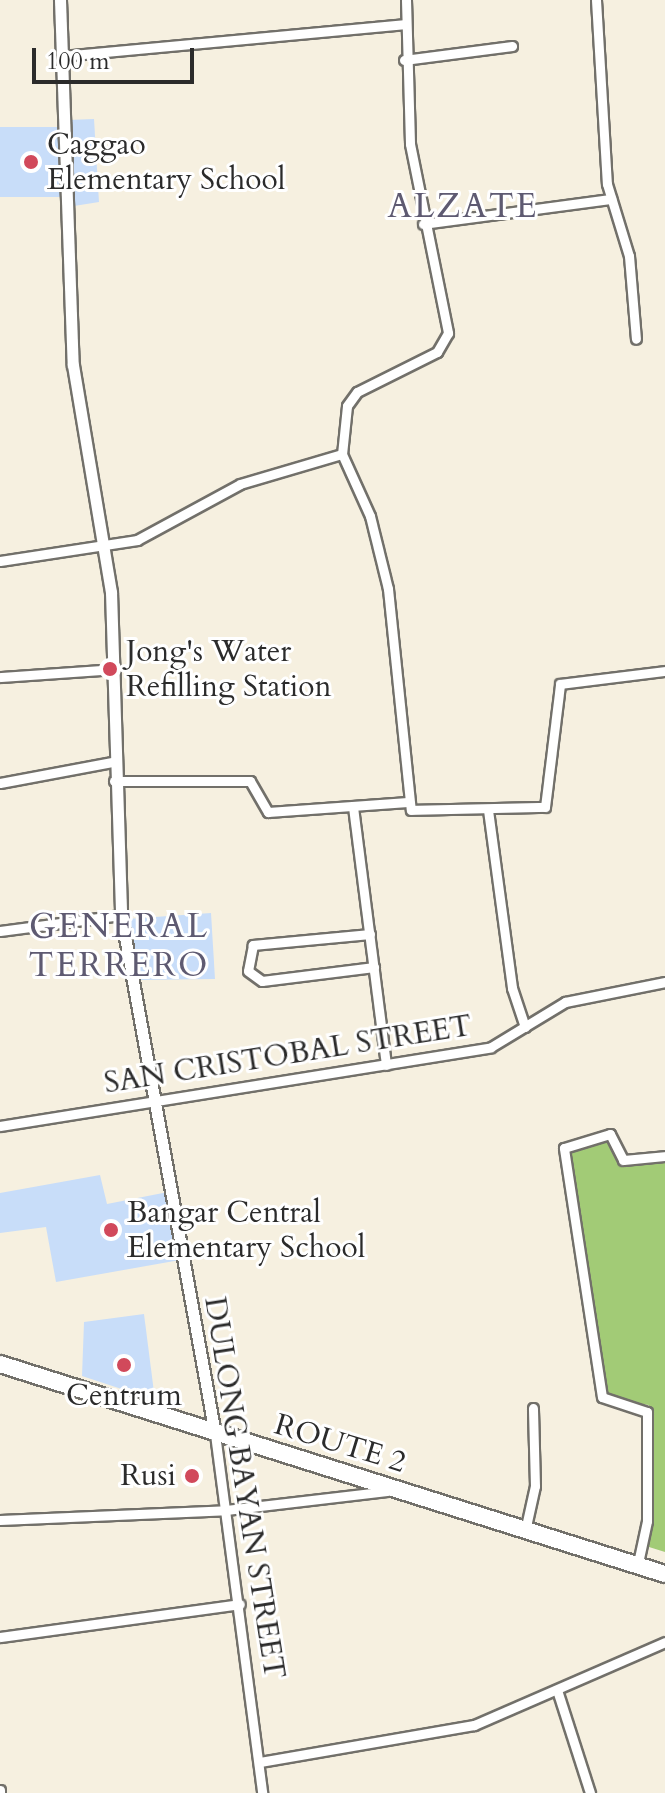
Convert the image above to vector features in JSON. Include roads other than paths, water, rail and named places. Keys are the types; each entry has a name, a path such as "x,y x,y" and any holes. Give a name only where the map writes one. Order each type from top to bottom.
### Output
{"highway":[{"name":"ROUTE 2","path":"0,1364 665,1574"}],"street":[{"name":"DULONG BAYAN STREET","path":"60,0 73,365 108,546 115,669 112,762 121,915 215,1434 240,1604 262,1793"},
{"path":"406,0 404,60 423,224 445,343 357,392 347,406 342,454 370,516 388,589 408,802 416,814 546,805 560,684 665,671"},
{"path":"596,0 611,199 629,256 636,339"},
{"path":"62,56 404,24"},
{"path":"404,60 512,46"},
{"path":"423,224 611,199"},
{"path":"0,561 108,546 167,526 240,484 342,454"},
{"path":"0,677 115,669"},
{"path":"0,783 112,762"},
{"path":"114,781 250,781 268,812 408,802"},
{"path":"353,807 386,1065"},
{"path":"488,810 512,988 525,1027"},
{"path":"0,931 121,915"},
{"path":"370,934 253,945 248,971 262,981 374,967"},
{"name":"SAN CRISTOBAL STREET","path":"0,1126 155,1098 491,1047 565,1002 665,982"},
{"path":"638,1563 647,1521 647,1412 602,1397 564,1148 610,1134 623,1160 665,1156"},
{"path":"525,1531 535,1486 533,1408"},
{"path":"0,1520 226,1510 392,1490"},
{"path":"0,1637 240,1604"},
{"path":"260,1762 459,1729 665,1642"},
{"path":"557,1690 590,1793"}],"place":[{"name":"Caggao Elementary School","path":"31,162"},
{"name":"Jong's Water Refilling Station","path":"110,669"},
{"name":"Bangar Central Elementary School","path":"111,1230"},
{"name":"Centrum","path":"124,1365"},
{"name":"Rusi","path":"192,1476"}],"district":[{"name":"ALZATE","path":"463,207"},
{"name":"GENERAL TERRERO","path":"119,946"}]}
